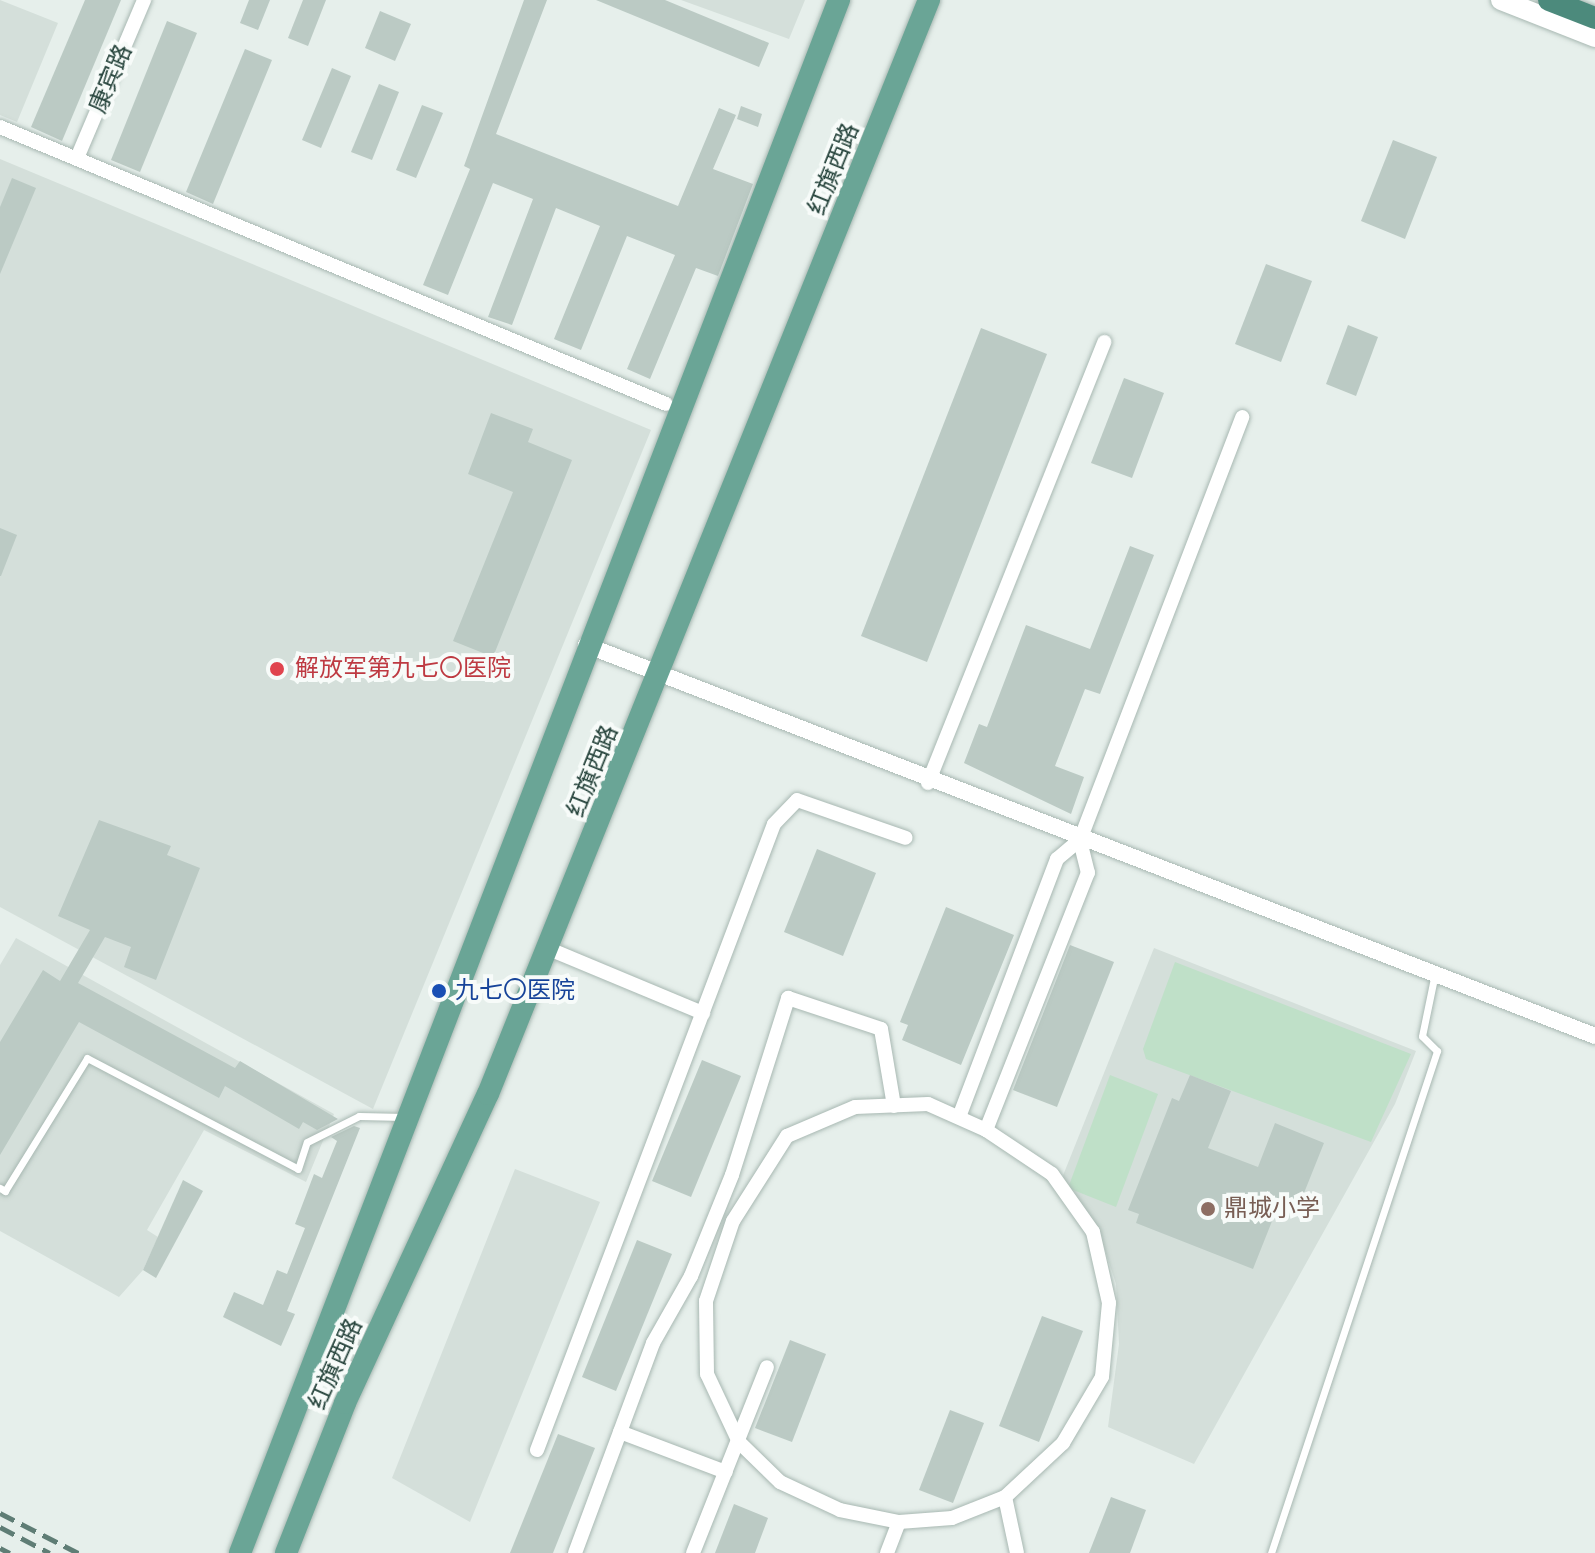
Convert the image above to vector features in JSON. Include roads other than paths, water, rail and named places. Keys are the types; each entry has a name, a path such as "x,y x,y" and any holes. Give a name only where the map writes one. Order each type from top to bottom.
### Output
{"highway":[{"path":"1549,0 1595,18"}],"main road":[{"name":"红旗西路","path":"240,1553 586,645 839,0"},
{"name":"红旗西路","path":"286,1553 549,949 929,0"},
{"path":"1501,0 1595,37"}],"street":[{"name":"康宾路","path":"77,158 144,0"},
{"path":"0,127 666,404"},
{"path":"928,783 1104,342"},
{"path":"959,1117 1057,859 1080,840 1242,417"},
{"path":"586,645 928,783 1435,972 1595,1036"},
{"path":"537,1450 774,824 797,800 906,838"},
{"path":"986,1130 1088,873 1080,840"},
{"path":"549,949 703,1013"},
{"path":"575,1553 620,1432 715,1215 788,998 881,1029 894,1106"},
{"path":"928,1104 959,1117 986,1130 1052,1174 1093,1232 1109,1303 1102,1377 1063,1443 1005,1497 952,1518 899,1522 840,1510 780,1482 739,1442 707,1374 706,1301 733,1221 787,1136 855,1107 928,1104"},
{"path":"715,1215 733,1221"},
{"path":"693,1553 767,1367"},
{"path":"620,1432 726,1472"},
{"path":"1005,1497 1017,1553"},
{"path":"887,1553 899,1522"}],"lane":[{"path":"1271,1553 1437,1051 1422,1036 1435,972"},
{"path":"0,1188 5,1191 87,1058 298,1169 307,1142 359,1116 404,1117"}],"railway":[{"path":"0,1513 78,1553"},
{"path":"0,1527 50,1553"},
{"path":"0,1548 10,1553"}],"place":[{"name":"解放军第九七〇医院","path":"277,669"},
{"name":"九七〇医院","path":"439,991"},
{"name":"鼎城小学","path":"1208,1209"}]}
